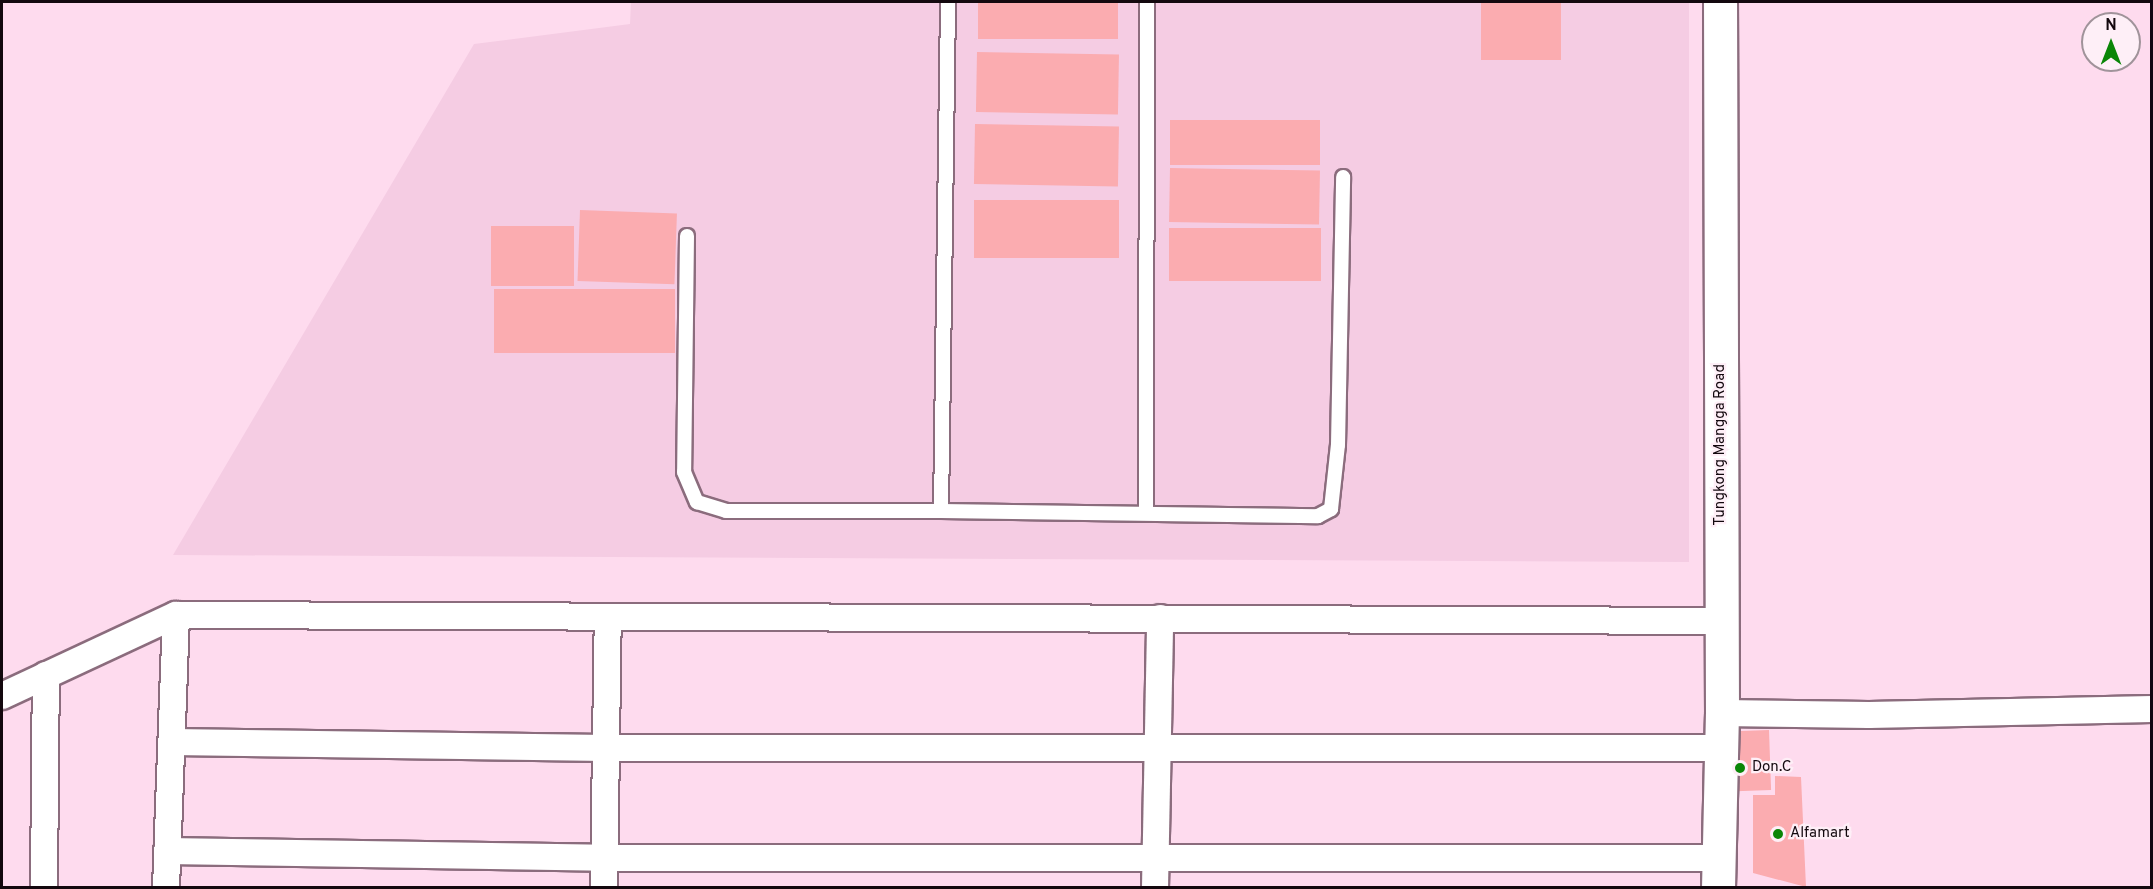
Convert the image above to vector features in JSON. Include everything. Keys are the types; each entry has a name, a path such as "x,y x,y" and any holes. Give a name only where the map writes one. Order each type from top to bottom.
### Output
{"street":[{"name":"Tungkong Mangga Road","path":"1718,873 1722,713 1720,2"},
{"path":"2,696 176,615 1722,621"},
{"path":"166,888 176,615"},
{"path":"604,888 608,618"},
{"path":"1155,888 1160,618"},
{"path":"44,888 46,675"},
{"path":"1722,713 1869,715 2151,709"},
{"path":"171,742 606,748 1721,748"},
{"path":"167,851 604,858 1156,859 1718,873"}],"lane":[{"path":"941,511 948,2"},
{"path":"1146,512 1147,2"},
{"path":"687,236 684,472 697,502 726,511 1146,512 1318,516 1331,508 1338,445 1343,177"}],"shaded area":[{"path":"631,2 1689,2 1689,562 173,555 474,44 630,24"}],"building":[{"path":"978,2 1118,2 1118,39 978,39"},
{"path":"1481,2 1561,2 1561,60 1481,60"},
{"path":"977,52 1119,54 1118,114 976,112"},
{"path":"1170,120 1320,120 1320,165 1170,165"},
{"path":"975,124 1119,127 1118,187 974,184"},
{"path":"1170,168 1320,171 1319,225 1169,222"},
{"path":"974,200 1119,200 1119,258 974,258"},
{"path":"580,210 677,213 674,284 578,281"},
{"path":"491,226 574,226 574,286 491,286"},
{"path":"1169,228 1321,228 1321,281 1169,281"},
{"path":"494,289 675,289 675,353 494,353"},
{"path":"1769,730 1771,790 1729,791 1727,731"},
{"name":"Alfamart","path":"1775,776 1801,777 1806,887 1753,873 1753,795 1775,795"}],"place":[{"name":"Don.C","path":"1740,768"},
{"name":"Alfamart","path":"1778,834"}]}
